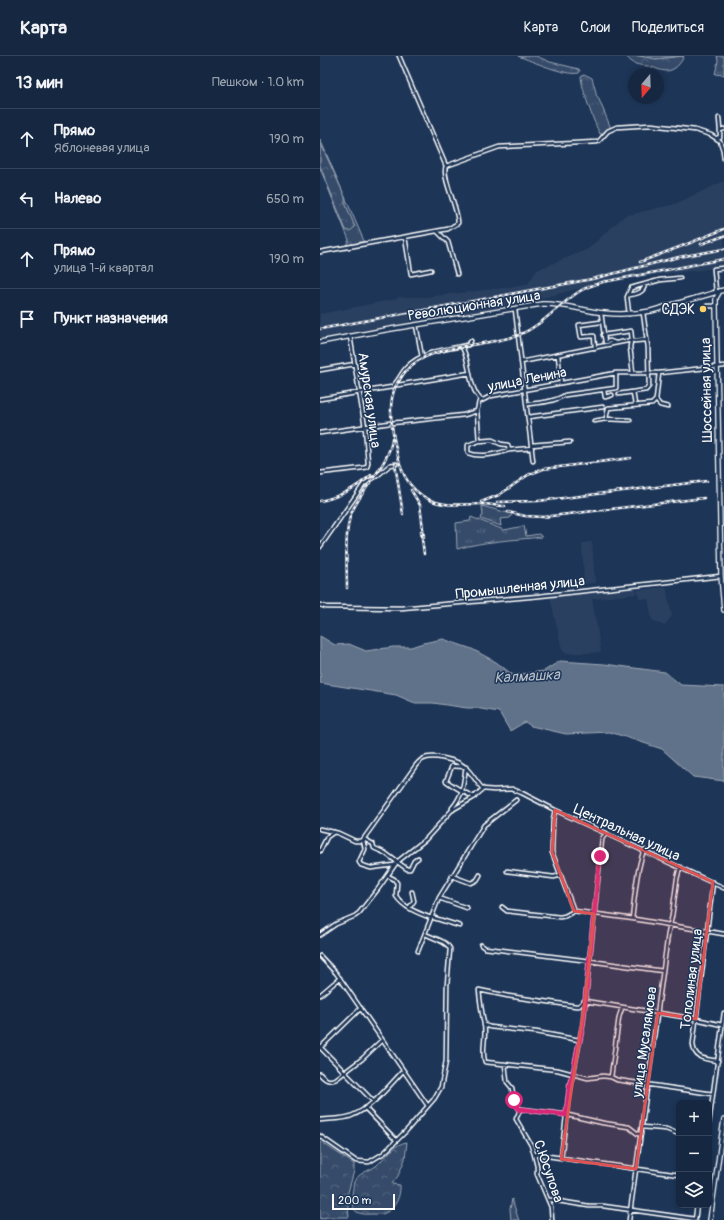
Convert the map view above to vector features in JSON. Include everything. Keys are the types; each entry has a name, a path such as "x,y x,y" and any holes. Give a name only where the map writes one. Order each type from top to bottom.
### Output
{"main road":[{"name":"Революционная улица","path":"320,342 548,304 601,313 629,314 651,311 720,291"},
{"name":"Шоссейная улица","path":"720,291 716,300 716,306 722,548 721,576 724,610"},
{"path":"708,294 716,300"},
{"path":"710,1220 724,1119"}],"street":[{"path":"320,252 448,229 458,224 458,216 444,170 446,166 399,56"},
{"path":"717,138 720,137 722,130 719,118"},
{"path":"446,166 499,147 599,141 608,131 617,127 656,125 700,131 717,138 722,146 724,159"},
{"path":"437,231 448,242 457,274"},
{"path":"405,237 411,274 432,270"},
{"path":"720,291 714,269 724,268"},
{"path":"629,314 627,303 631,288 680,278"},
{"path":"628,295 640,293 645,288 645,284"},
{"path":"707,306 716,306"},
{"path":"515,309 533,462"},
{"path":"619,394 648,389 649,373 643,312"},
{"path":"601,313 601,322 605,342 610,341 615,343"},
{"path":"595,348 594,336 581,337 579,325 601,322"},
{"path":"416,325 422,357"},
{"path":"603,335 631,331 632,341 630,347 633,373"},
{"name":"Амурская улица","path":"320,473 367,466 368,459 365,427 350,336"},
{"path":"521,362 615,343 646,340"},
{"path":"320,399 393,386 407,366 422,357 435,352 468,345 471,341"},
{"path":"463,349 466,355 475,393 481,400"},
{"path":"558,355 561,383"},
{"path":"320,370 355,364"},
{"name":"улица Ленина","path":"320,433 390,422 402,422 464,414 477,411 478,404 481,400 491,396 616,373 659,373 724,366"},
{"path":"398,385 470,373"},
{"path":"526,404 546,402 561,398 565,395 616,388 616,373"},
{"path":"659,373 656,400 660,406 668,407"},
{"path":"604,390 605,397 612,395"},
{"path":"633,392 635,405"},
{"path":"606,419 608,408 652,404 656,400"},
{"path":"528,417 603,407"},
{"path":"477,411 478,441"},
{"path":"594,421 606,419 630,420"},
{"path":"510,450 508,445 492,440 478,441 468,445 468,454 475,456 570,442"},
{"path":"320,547 364,484 377,476 390,465 396,464"},
{"name":"Промышленная улица","path":"320,605 326,607 401,608 539,596 721,576"},
{"path":"320,829 335,832 359,842 364,839 422,759 433,757 460,763 466,767 482,789 475,797 453,810 426,839 394,865 388,876 359,913 336,924 320,935"},
{"path":"466,767 452,766 446,779 447,782 475,797"},
{"path":"453,810 453,806 460,799 465,779 466,767"},
{"name":"Центральная улица","path":"482,789 512,789 522,793 555,810 606,832 724,888"},
{"path":"418,951 439,898 484,825 516,800"},
{"path":"555,810 553,820 552,852 574,911"},
{"path":"320,851 327,837 335,832"},
{"path":"561,1158 570,1083 573,1074 585,1001 602,839 606,832"},
{"path":"364,839 370,841 374,848 385,853 409,869 418,858"},
{"path":"364,839 365,849 359,862 361,865 371,868 394,865"},
{"path":"632,919 637,876 644,850"},
{"name":"улица Мусалямова","path":"629,1220 676,879 680,867"},
{"path":"507,871 554,877 561,875"},
{"path":"452,876 471,883 477,880 480,875"},
{"path":"388,876 397,883 396,896 409,908 415,912 460,926"},
{"name":"Тополиная улица","path":"713,882 696,1019 694,1050 700,1058 718,1061"},
{"path":"409,908 414,901 412,892"},
{"path":"439,898 467,908"},
{"path":"502,907 507,911 560,917 574,911 724,934"},
{"path":"320,1136 356,1161 369,1162 384,1153 407,1130 439,1092 444,1080 446,1061 448,985 451,952 449,945 425,934"},
{"path":"481,945 485,948 663,971"},
{"path":"320,956 340,978 428,1106"},
{"path":"320,996 340,978"},
{"path":"585,1001 579,1006 576,1006 479,990 484,1025 483,1050 486,1062 558,1070 588,1078 603,1076 611,1077 618,1080 713,1094"},
{"path":"585,1001 696,1019 722,1025"},
{"path":"361,1008 320,1047 373,1101"},
{"path":"611,1077 619,1017 622,1008"},
{"path":"712,1101 724,1013"},
{"path":"484,1025 579,1040"},
{"path":"320,1074 325,1080 331,1081 345,1074 382,1040"},
{"name":"С.Юсупова","path":"505,1064 507,1082 512,1088 514,1100 519,1110 516,1119 531,1145 537,1166 537,1174 540,1185 544,1189 551,1207 552,1220"},
{"path":"320,1120 350,1117 365,1108 403,1071"},
{"path":"365,1108 396,1140"},
{"path":"519,1110 521,1109 566,1115 603,1124 630,1127 638,1134 641,1134"},
{"path":"642,1127 666,1130 676,1133"},
{"path":"534,1154 676,1175"},
{"path":"548,1200 695,1219 697,1208"}],"highlighted area":[{"path":"555,810 713,882 696,1019 658,1013 636,1169 561,1159 585,1001 594,914 574,911 552,852"}],"shaded area":[{"path":"724,181 724,267 609,281 514,305 320,341 320,314 396,299 398,297 426,297 527,285 537,270 588,249 624,216 675,204"},
{"path":"592,542 595,583 584,584 582,543"},
{"path":"666,587 672,616 664,626 652,620 648,599 639,599 637,590"},
{"path":"636,589 636,594 592,599 601,652 565,653 562,650 550,597"}],"green space":[{"path":"518,56 536,56 550,62 579,69 580,71 579,73 573,73 548,68"},
{"path":"626,56 639,56 656,59 684,56 677,66 669,71 664,70 664,68 654,68 636,64"},
{"path":"639,56 684,56 656,59"},
{"path":"717,56 724,56 724,75 715,74 718,61"},
{"path":"584,74 592,78 596,95 610,126 610,129 604,134 600,134 588,105 581,76"},
{"path":"320,139 364,241 346,245 349,240 320,168"},
{"path":"320,142 345,197 345,203 355,227 350,231 346,230 320,166"},
{"path":"482,506 512,514 510,518 500,519 501,526 481,519 483,516"},
{"path":"471,517 504,530 524,526 526,536 539,534 542,537 488,542 457,549 456,523 470,521"},
{"path":"320,1141 354,1164 354,1171 347,1196 349,1217 327,1217 320,1219"},
{"path":"407,1142 405,1159 398,1176 392,1184 400,1185 397,1202 389,1211 382,1214 362,1214 356,1211 352,1205 352,1194 353,1185 356,1179 361,1174 376,1166 398,1145"},
{"path":"512,1199 519,1220 511,1220 510,1209"}],"water":[{"name":"Калмашка","path":"320,636 335,645 349,644 366,651 393,647 411,647 443,639 472,649 496,662 513,675 544,671 560,661 604,664 665,672 681,685 724,687 724,781 693,777 662,749 610,732 566,734 531,726 525,722 510,731 499,712 433,703 415,703 396,695 320,683"}],"railway":[{"path":"685,245 724,229"},
{"path":"701,244 724,236"},
{"path":"640,262 690,243"},
{"path":"320,329 592,279 679,257 724,249"},
{"path":"603,282 724,259"},
{"path":"505,506 484,504 442,504 430,500 415,490 405,476 399,461 391,422 392,402 398,382 412,365 430,355 452,348 510,338 528,331 580,291 589,286 606,281"},
{"path":"347,588 347,531 351,514 355,505 381,467 390,447 392,438"},
{"path":"481,502 499,495 528,475 543,469 631,458"},
{"path":"395,464 403,514"},
{"path":"320,501 347,491 360,484 371,475"},
{"path":"497,502 538,501 707,481"},
{"path":"411,490 420,505 424,537"},
{"path":"508,512 525,516 543,517 704,498"},
{"path":"421,531 424,554"}],"place":[{"name":"СДЭК","path":"703,309"}],"route":[{"path":"514,1100 519,1110 521,1109 566,1115 570,1083 583,1023 600,856"}]}
